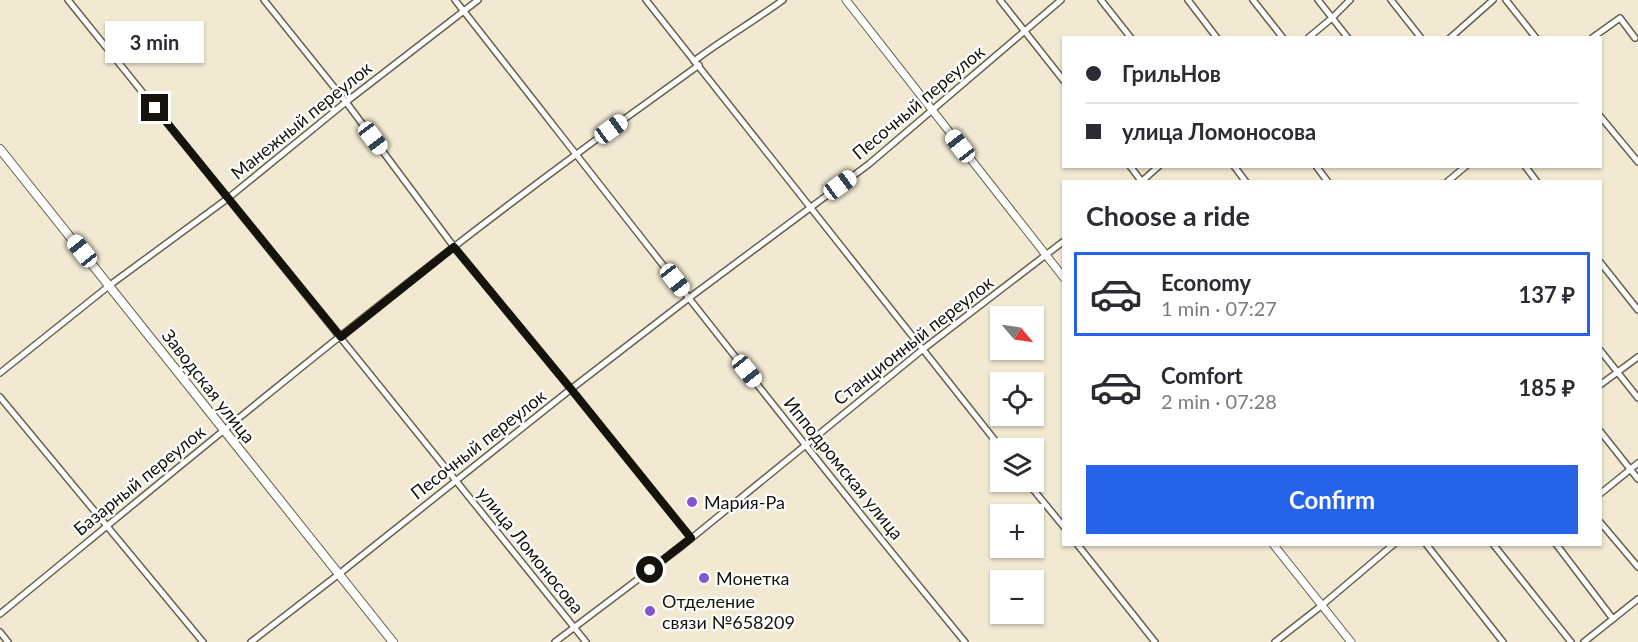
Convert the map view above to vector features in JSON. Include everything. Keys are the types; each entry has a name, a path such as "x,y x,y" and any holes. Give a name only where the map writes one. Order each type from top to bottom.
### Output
{"main road":[{"name":"Заводская улица","path":"0,149 393,642"}],"street":[{"name":"улица Ломоносова","path":"68,0 586,642"},
{"path":"264,0 346,102 454,247 691,538"},
{"name":"Ипподромская улица","path":"455,0 689,298 965,642"},
{"name":"Манежный переулок","path":"0,373 110,285 227,199 346,102 478,0"},
{"path":"646,0 993,438"},
{"name":"Базарный переулок","path":"0,614 454,247 696,63 718,42 783,0"},
{"path":"846,0 1062,275"},
{"path":"1000,0 1062,78"},
{"name":"Песочный переулок","path":"251,642 571,389 869,164 1061,0"},
{"path":"1101,0 1129,36"},
{"path":"1188,0 1215,36"},
{"path":"1253,0 1280,36"},
{"path":"1318,0 1346,36"},
{"path":"1310,36 1350,0"},
{"path":"1391,0 1419,36"},
{"path":"1452,36 1493,0"},
{"path":"1506,0 1534,36"},
{"path":"1595,36 1620,18 1635,38"},
{"path":"1602,118 1638,162"},
{"path":"1144,180 1158,168"},
{"path":"1449,180 1464,168"},
{"name":"Станционный переулок","path":"555,642 691,538 922,350 1062,243"},
{"path":"1602,264 1638,310"},
{"path":"1602,272 1606,269"},
{"path":"1602,353 1638,398"},
{"path":"1602,383 1638,357"},
{"path":"0,397 203,642"},
{"path":"1602,434 1638,479"},
{"path":"1602,492 1638,463"},
{"path":"1035,492 1062,525"},
{"path":"1602,524 1638,567"},
{"path":"1079,546 1155,642"},
{"path":"1275,546 1351,642"},
{"path":"1275,642 1392,546"},
{"path":"1428,546 1503,642"},
{"path":"1494,546 1571,642"},
{"path":"1558,546 1613,619"},
{"path":"1584,642 1638,599"},
{"path":"0,632 8,642"}],"place":[{"name":"Мария-Ра","path":"692,502"},
{"name":"Монетка","path":"704,578"},
{"name":"Отделение связи №658209","path":"650,611"}],"route":[{"path":"155,108 341,337 454,247 691,538 650,570"}]}
